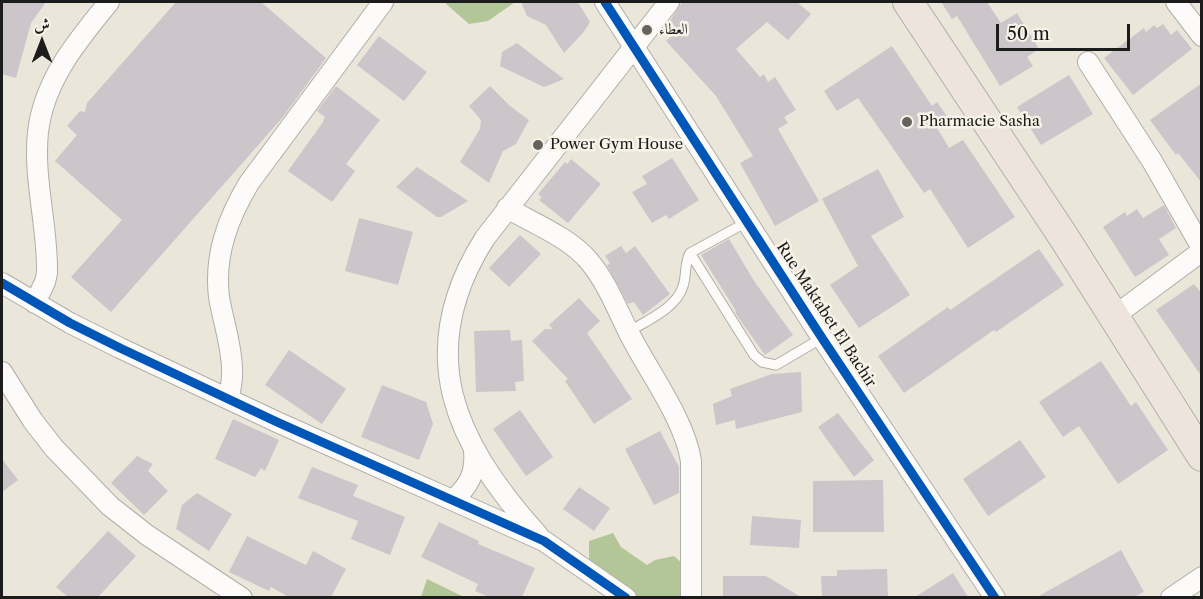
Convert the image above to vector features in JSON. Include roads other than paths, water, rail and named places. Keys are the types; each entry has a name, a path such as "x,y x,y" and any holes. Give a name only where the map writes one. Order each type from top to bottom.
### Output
{"main road":[{"path":"908,2 1063,236 1202,456"}],"street":[{"path":"35,303 47,273 38,148 41,115 54,80 63,64 110,2"},
{"path":"229,398 232,365 218,279 219,256 225,231 249,183 383,2"},
{"name":"Rue Maktabet El Bachir","path":"605,2 822,338 995,597"},
{"path":"544,541 497,487 474,451 457,410 449,381 448,346 451,321 461,284 475,254 507,208 669,2"},
{"path":"1176,2 1202,36"},
{"path":"1088,62 1152,161 1202,249 1113,317"},
{"path":"507,208 572,246 588,260 620,313 628,332 680,424 691,461 691,597"},
{"path":"2,283 110,343 277,422 544,541 626,597"},
{"path":"2,372 33,421 54,448 110,506 147,536 242,597"},
{"path":"453,500 472,478 475,462 474,451"},
{"path":"1171,597 1202,577"}],"lane":[{"path":"628,332 678,297 683,286 686,263 690,253 747,222"},
{"path":"690,253 754,355 762,362 776,365 822,338"}],"place":[{"name":"العطاء","path":"647,30"},
{"name":"Pharmacie Sasha","path":"907,122"},
{"name":"Power Gym House","path":"538,145"}]}
